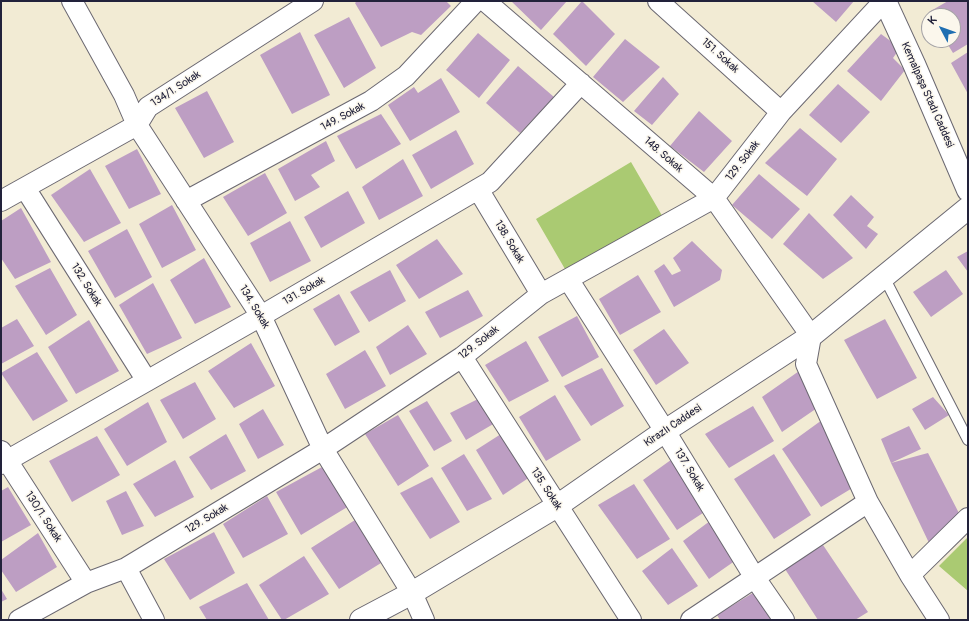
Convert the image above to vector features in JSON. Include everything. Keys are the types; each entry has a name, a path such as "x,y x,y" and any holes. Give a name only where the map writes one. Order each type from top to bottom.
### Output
{"main road":[{"name":"Kemalpaşa Stadı Caddesi","path":"884,1 914,64 968,190"},
{"name":"Kirazlı Caddesi","path":"361,620 412,593 557,506 665,431 811,336 968,208"}],"street":[{"name":"134. Sokak","path":"72,1 124,95 137,125 261,316 324,449 412,593 424,620"},
{"name":"134/1. Sokak","path":"1,201 137,125 148,107 313,1"},
{"name":"149. Sokak","path":"186,201 371,102 406,76 476,1"},
{"name":"148. Sokak","path":"485,1 714,198 811,336"},
{"name":"151. Sokak","path":"658,1 781,112"},
{"name":"129. Sokak","path":"19,620 86,583 126,568 324,449 462,357 541,294 714,198 781,112 884,1"},
{"name":"131. Sokak","path":"3,458 147,381 478,190 490,182 580,83"},
{"name":"132. Sokak","path":"24,188 147,381"},
{"name":"138. Sokak","path":"478,190 541,294"},
{"name":"137. Sokak","path":"568,279 665,431 755,578 784,620"},
{"path":"811,336 806,364 868,502 910,576 939,620"},
{"name":"135. Sokak","path":"462,357 631,620"},
{"name":"130/1. Sokak","path":"3,458 86,583"},
{"path":"691,620 868,502"},
{"path":"910,576 968,518"},
{"path":"126,568 154,620"}],"lane":[{"path":"884,277 968,440"}],"green space":[{"path":"631,162 664,219 569,276 536,219"},
{"path":"968,537 968,591 939,566"}],"building":[{"path":"357,1 446,1 451,6 421,35 412,32 381,47 355,3"},
{"path":"511,1 567,1 541,30"},
{"path":"582,1 615,34 586,66 553,34"},
{"path":"812,1 854,1 836,22"},
{"path":"948,1 968,1 968,44 953,53 950,48 961,48 961,8 936,8"},
{"path":"349,17 376,68 344,88 314,35"},
{"path":"300,32 330,95 292,114 260,55"},
{"path":"478,33 510,60 479,98 446,70"},
{"path":"881,34 900,48 893,58 905,70 881,101 847,71"},
{"path":"625,39 660,67 623,102 593,77"},
{"path":"968,52 968,94 951,63"},
{"path":"518,66 554,97 520,133 486,103"},
{"path":"663,77 679,94 652,125 634,111"},
{"path":"441,78 460,112 410,141 388,105 414,87 418,93"},
{"path":"838,84 870,112 841,143 809,115"},
{"path":"207,91 234,142 204,158 175,108"},
{"path":"699,111 732,141 704,172 670,146"},
{"path":"381,114 401,144 356,169 337,136"},
{"path":"800,128 837,159 807,196 765,163"},
{"path":"456,130 474,164 431,189 412,155"},
{"path":"326,141 335,161 311,175 320,187 295,201 278,169"},
{"path":"137,149 161,194 129,209 105,166"},
{"path":"403,159 423,196 379,220 362,187"},
{"path":"90,169 121,223 84,242 51,195"},
{"path":"265,173 287,213 248,236 223,197"},
{"path":"759,174 800,209 772,239 732,205"},
{"path":"348,191 365,223 321,248 304,217"},
{"path":"851,195 874,217 867,226 878,234 866,249 833,215"},
{"path":"172,205 196,250 162,268 139,224"},
{"path":"21,208 51,262 15,279 1,258 1,221"},
{"path":"809,213 853,258 823,279 783,244"},
{"path":"290,221 311,261 270,282 250,243"},
{"path":"127,229 152,277 115,298 88,251"},
{"path":"437,239 463,274 419,299 396,265"},
{"path":"692,241 722,270 720,280 674,307 654,271 664,264 672,275 681,271 673,258"},
{"path":"968,251 968,272 957,257"},
{"path":"204,258 231,307 195,324 170,280"},
{"path":"50,268 77,315 46,335 15,286"},
{"path":"390,270 406,301 369,322 350,292"},
{"path":"946,270 963,294 931,317 913,292"},
{"path":"638,275 661,312 620,335 599,299"},
{"path":"153,283 182,338 147,354 119,305"},
{"path":"468,290 483,316 440,338 425,312"},
{"path":"339,294 360,332 335,346 313,309"},
{"path":"577,316 599,357 562,377 538,337"},
{"path":"17,319 34,346 1,364 1,328"},
{"path":"885,319 917,378 877,399 844,340"},
{"path":"89,320 119,371 76,394 48,347"},
{"path":"408,325 427,354 390,375 376,347"},
{"path":"664,329 689,363 656,385 633,350"},
{"path":"526,341 549,381 509,402 485,365"},
{"path":"251,343 275,386 234,408 208,371"},
{"path":"365,350 386,386 345,409 326,374"},
{"path":"37,352 68,401 33,421 1,373"},
{"path":"602,368 624,406 591,426 564,386"},
{"path":"802,369 820,406 782,432 762,397"},
{"path":"195,382 216,419 183,439 160,400"},
{"path":"555,395 581,440 546,461 519,417"},
{"path":"933,397 949,415 925,430 912,409"},
{"path":"478,399 495,423 466,440 450,413"},
{"path":"427,401 452,441 434,451 409,411"},
{"path":"148,402 167,442 127,466 104,429"},
{"path":"753,406 774,441 729,468 705,434"},
{"path":"263,409 284,445 258,459 239,424"},
{"path":"398,415 429,466 398,486 365,434"},
{"path":"822,420 854,487 821,507 782,449"},
{"path":"909,426 921,449 891,463 881,439"},
{"path":"226,434 246,471 211,490 189,457"},
{"path":"501,434 530,477 503,495 476,450"},
{"path":"97,436 120,475 72,502 49,461"},
{"path":"928,453 962,519 930,545 891,463"},
{"path":"464,454 492,499 467,511 441,468"},
{"path":"774,454 811,515 774,539 734,479"},
{"path":"675,457 709,509 677,530 643,480"},
{"path":"175,460 194,497 155,517 133,484"},
{"path":"322,467 349,506 301,535 276,492"},
{"path":"432,477 460,522 430,539 400,493"},
{"path":"634,484 670,539 637,559 598,505"},
{"path":"8,487 31,525 1,542 1,491"},
{"path":"126,491 144,526 122,535 106,501"},
{"path":"267,496 288,534 243,558 223,524"},
{"path":"714,518 739,558 709,579 683,541"},
{"path":"355,520 381,563 339,589 311,548"},
{"path":"214,532 235,573 190,600 164,559"},
{"path":"38,533 57,567 16,592 1,570 1,560"},
{"path":"823,545 868,612 855,620 818,620 785,569"},
{"path":"672,548 698,586 668,605 642,571"},
{"path":"304,556 329,594 282,620 259,585"},
{"path":"247,583 269,620 207,620 199,607"},
{"path":"1,589 7,599 1,602"},
{"path":"756,591 776,620 720,620 717,615"}]}
